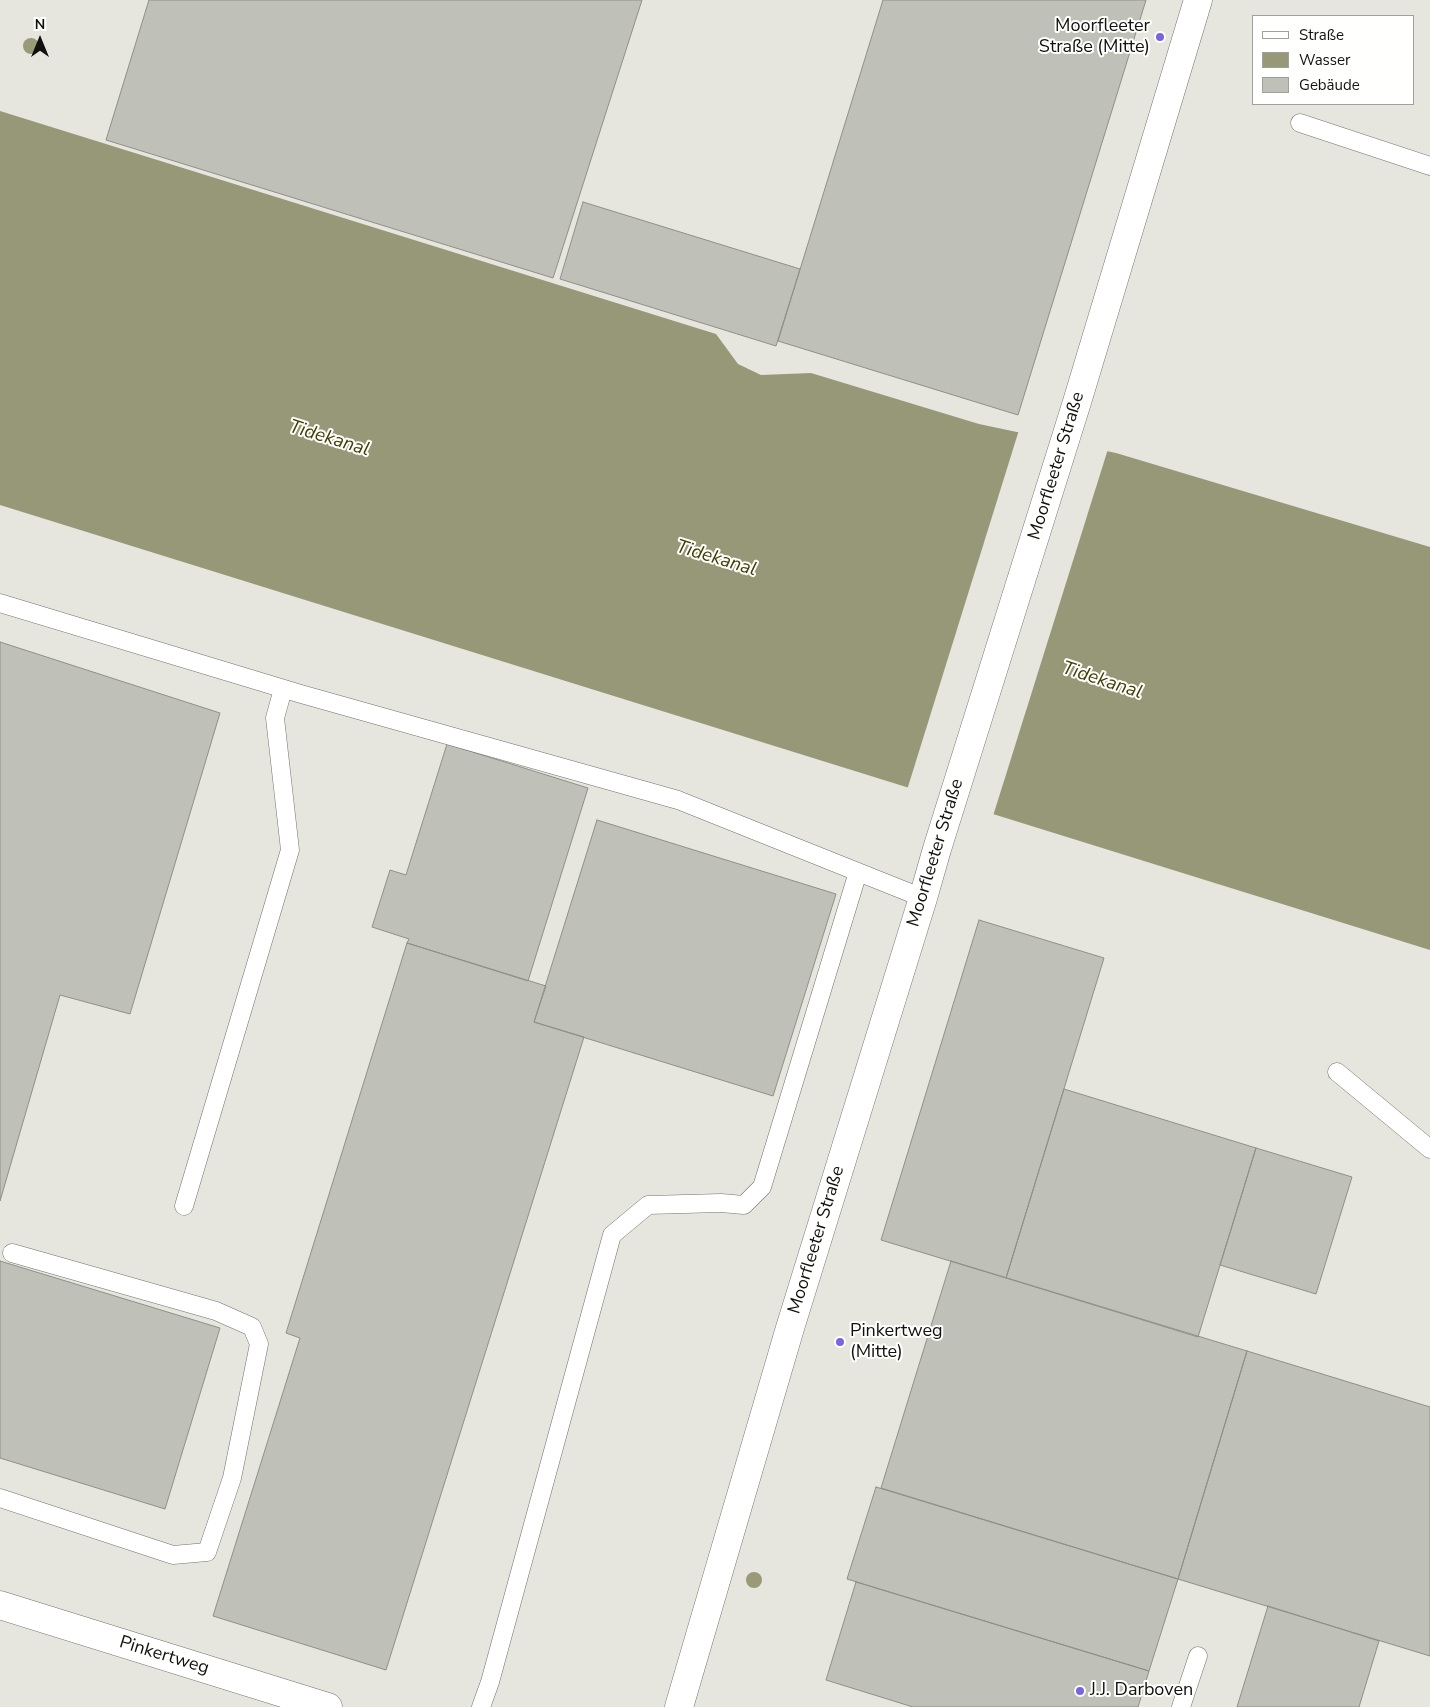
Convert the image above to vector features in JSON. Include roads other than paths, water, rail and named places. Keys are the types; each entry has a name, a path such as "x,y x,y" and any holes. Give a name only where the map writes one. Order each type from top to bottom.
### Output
{"street":[{"name":"Moorfleeter Straße","path":"679,1707 793,1318 1077,402 1198,0"},
{"name":"Pinkertweg","path":"0,1605 282,1700 328,1707"}],"lane":[{"path":"1300,123 1430,166"},
{"path":"0,603 283,689 678,800 923,898"},
{"path":"184,1206 290,850 276,718 283,689"},
{"path":"481,1707 490,1682 612,1235 648,1205 721,1203 744,1205 762,1187 858,872"},
{"path":"1337,1072 1430,1149"},
{"path":"0,1498 173,1555 207,1552 232,1478 258,1344 252,1327 216,1312 12,1253"},
{"path":"1181,1707 1198,1656"}],"water":[{"name":"Tidekanal","path":"0,111 716,334 738,364 761,375 811,373 979,424 1116,453 1430,547 1430,950 0,505"}],"place":[{"name":"Moorfleeter Straße (Mitte)","path":"1160,37"},
{"name":"Pinkertweg (Mitte)","path":"840,1342"},
{"name":"J.J. Darboven","path":"1080,1691"}]}
